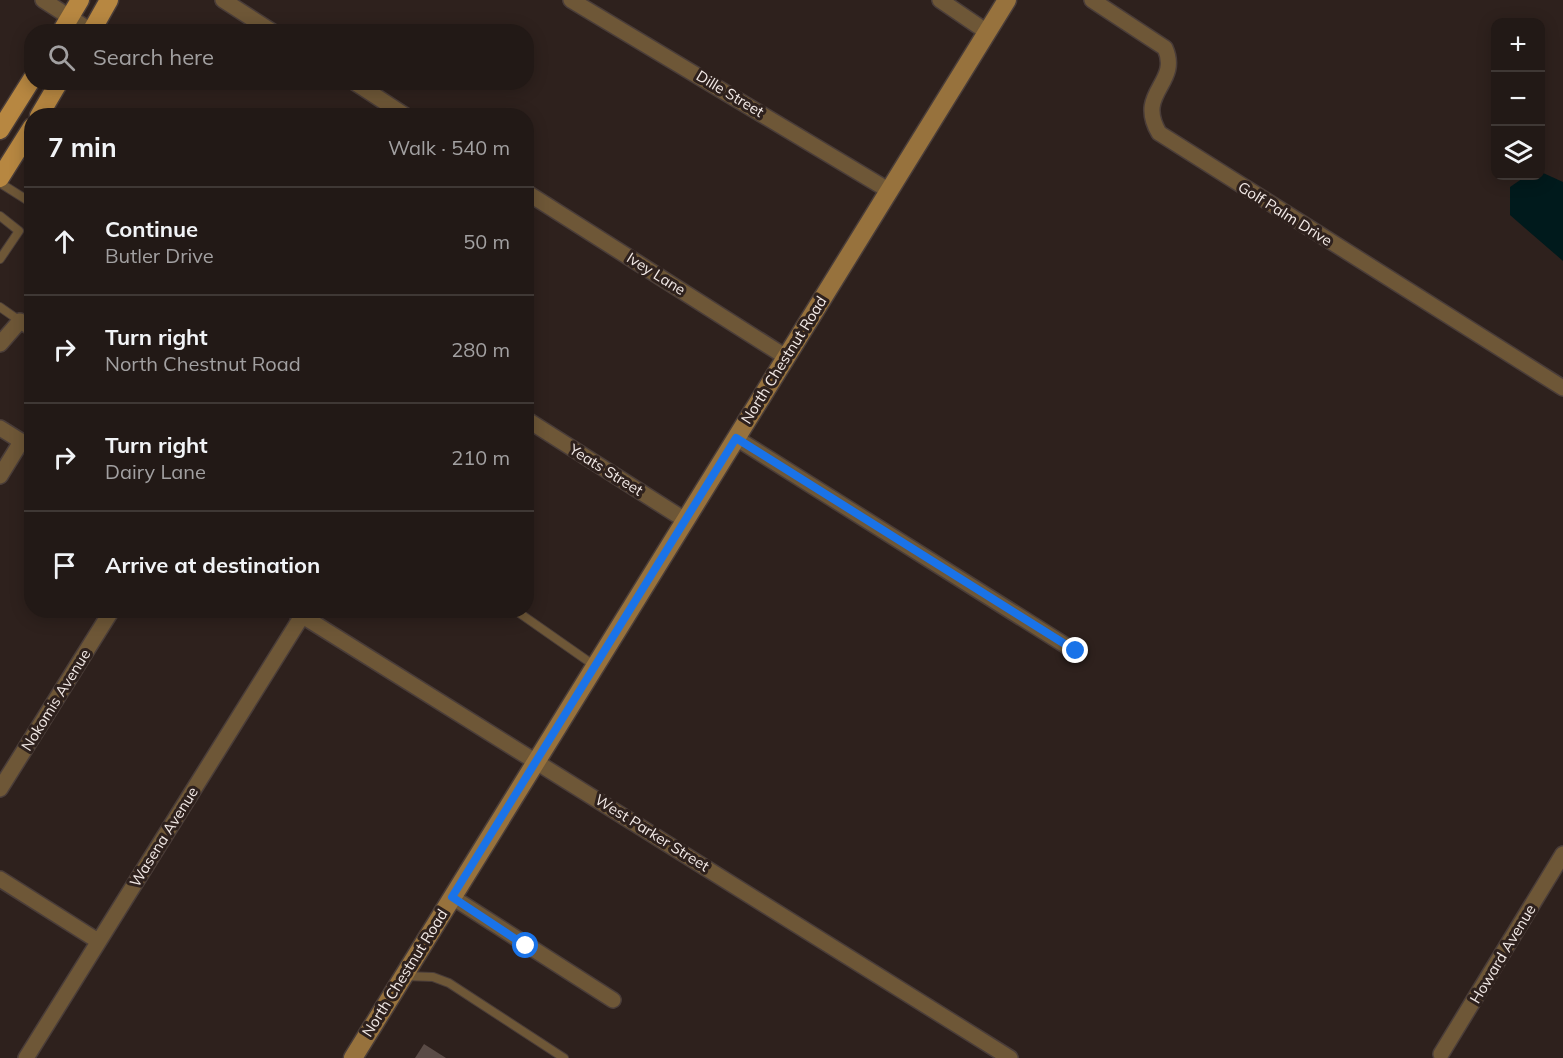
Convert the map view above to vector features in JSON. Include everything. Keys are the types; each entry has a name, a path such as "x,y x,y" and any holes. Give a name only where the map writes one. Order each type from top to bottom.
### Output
{"main road":[{"path":"65,24 80,0"},
{"path":"95,24 109,0"},
{"path":"0,130 25,90"},
{"path":"45,108 55,90"},
{"path":"0,178 24,141"}],"street":[{"path":"43,0 65,24"},
{"path":"223,0 260,24"},
{"name":"Dille Street","path":"571,0 594,11 888,190"},
{"path":"940,0 987,32"},
{"name":"North Chestnut Road","path":"353,1058 1007,0"},
{"name":"Golf Palm Drive","path":"1092,0 1165,48 1169,66 1151,104 1150,113 1159,133 1563,388"},
{"path":"366,90 394,108"},
{"path":"19,99 28,108"},
{"name":"Ivey Lane","path":"534,197 786,357"},
{"path":"0,344 24,326"},
{"name":"Yeats Street","path":"534,424 686,520"},
{"path":"0,428 24,444"},
{"path":"736,438 1076,651"},
{"path":"0,476 24,447"},
{"name":"Nokomis Avenue","path":"0,789 107,618"},
{"name":"Wasena Avenue","path":"26,1058 294,618"},
{"name":"West Parker Street","path":"305,618 1010,1058"},
{"name":"Howard Avenue","path":"1441,1054 1563,854"},
{"path":"0,879 98,941"},
{"path":"452,897 613,1000"}],"lane":[{"path":"0,183 24,198"},
{"path":"0,216 19,231 0,259"},
{"path":"0,307 24,324"},
{"path":"527,618 596,666"},
{"path":"404,976 433,977 449,983 564,1058"}],"water":[{"path":"1545,174 1563,182 1563,261 1510,215 1510,187 1520,180 1545,180"}],"building":[{"path":"424,1044 446,1058 415,1058"}],"route":[{"path":"526,946 452,897 736,438 1076,651"}]}
